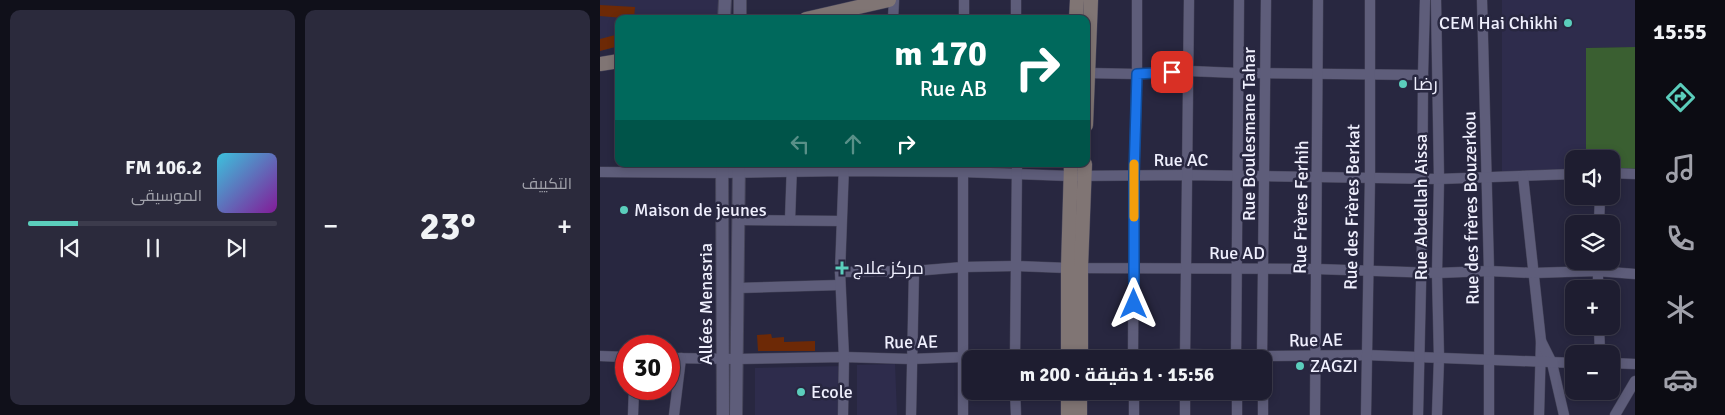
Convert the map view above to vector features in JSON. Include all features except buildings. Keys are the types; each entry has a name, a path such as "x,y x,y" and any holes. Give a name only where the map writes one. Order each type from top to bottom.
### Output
{"main road":[{"path":"848,14 889,0"},
{"path":"1076,15 1077,0"},
{"path":"1089,15 1090,0"},
{"path":"600,64 615,62"},
{"path":"1074,350 1074,268 1078,170"},
{"path":"1068,400 1068,415"},
{"path":"1080,400 1080,415"}],"street":[{"path":"724,15 725,0"},
{"path":"740,0 740,15"},
{"path":"893,15 894,0"},
{"path":"964,0 964,15"},
{"path":"1016,0 1016,15"},
{"path":"1133,350 1137,0"},
{"path":"1185,350 1190,0"},
{"path":"1236,350 1239,0"},
{"name":"Rue Boulesmane Tahar","path":"1262,350 1265,270 1266,0"},
{"name":"Rue Frères Ferhih","path":"1315,415 1319,73 1318,0"},
{"name":"Rue des Frères Berkat","path":"1366,415 1370,176 1370,0"},
{"path":"1418,415 1425,0"},
{"name":"Rue Abdellah Aissa","path":"1436,0 1439,179 1437,273 1439,358 1437,415"},
{"name":"Rue des frères Bouzerkou","path":"1482,0 1489,271 1489,415"},
{"path":"1090,73 1137,74 1189,71 1423,75"},
{"path":"843,415 844,357 840,272 844,167"},
{"name":"Rue AC","path":"600,172 622,168 844,167 964,168 1017,175 1078,170 1134,176 1186,175 1317,178 1370,176 1421,179 1565,174"},
{"path":"1015,350 1017,167"},
{"name":"Allées Menasria","path":"722,168 723,415"},
{"path":"736,415 739,168"},
{"path":"790,220 792,168"},
{"path":"962,350 964,168"},
{"path":"1620,173 1635,174"},
{"path":"1523,176 1540,341 1539,415"},
{"path":"738,220 841,221"},
{"name":"Rue AD","path":"840,272 914,271 963,267 1016,266 1237,270 1316,269 1420,273 1489,271 1533,273 1565,270"},
{"name":"Rue AD","path":"1616,270 1635,274"},
{"path":"911,415 914,271"},
{"path":"738,288 840,285"},
{"path":"1540,341 1552,363 1564,415"},
{"name":"Rue AE","path":"1272,358 1366,355 1565,363"},
{"path":"600,356 615,357"},
{"name":"Rue AE","path":"680,358 844,357 911,359 962,357"},
{"path":"1620,363 1635,364"},
{"path":"1614,415 1635,381"},
{"path":"633,415 634,400"},
{"path":"674,415 676,400"},
{"path":"963,400 963,415"},
{"path":"1015,400 1016,415"},
{"path":"1134,400 1134,415"},
{"path":"1185,400 1185,415"},
{"path":"1237,400 1237,415"},
{"path":"1263,400 1264,415"}],"shaded area":[{"path":"600,0 719,0 719,15 615,15 615,47 600,51"},
{"path":"1502,0 1635,0 1635,47 1586,48 1586,150 1565,150 1565,172 1502,173"},
{"path":"895,364 897,415 857,415 857,365"},
{"name":"Ecole","path":"846,366 846,415 755,415 755,368"}],"green space":[{"path":"1635,47 1635,171 1620,171 1620,150 1586,150 1586,48"}],"slow traffic":[{"path":"1134,164 1134,217"}],"place":[{"name":"CEM Hai Chikhi","path":"1568,23"},
{"name":"رضا","path":"1403,84"},
{"name":"Maison de jeunes","path":"624,210"},
{"name":"مركز علاج","path":"842,268"},
{"name":"ZAGZI","path":"1300,366"},
{"name":"Ecole","path":"801,392"}],"route":[{"path":"1134,304 1134,176 1137,74 1172,72"}]}
